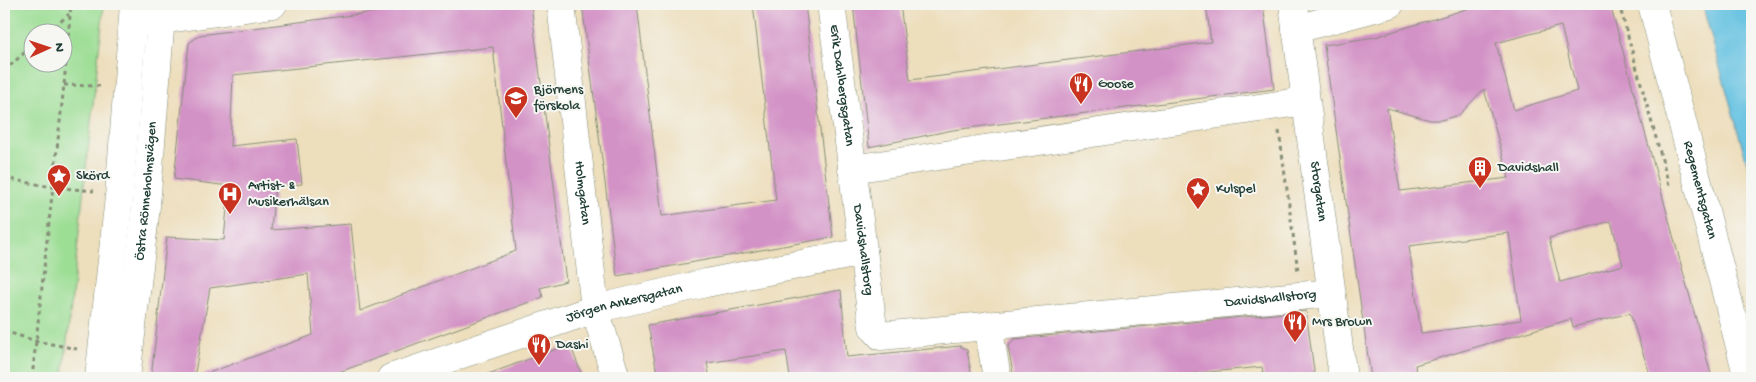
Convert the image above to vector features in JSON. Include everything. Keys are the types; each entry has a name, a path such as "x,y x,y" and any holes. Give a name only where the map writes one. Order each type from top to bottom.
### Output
{"street":[{"path":"133,14 274,4"},
{"name":"Holmgatan","path":"561,4 595,309 616,378"},
{"name":"Erik Dahlbergsgatan","path":"831,4 852,169"},
{"path":"1295,16 1390,4"},
{"name":"Regementsgatan","path":"1652,4 1748,378"},
{"name":"Östra Rönneholmsvägen","path":"126,378 146,206 161,12"},
{"name":"Östra Rönneholmsvägen","path":"99,378 119,197 133,14"},
{"name":"Storgatan","path":"1295,16 1343,378"},
{"path":"852,169 1305,101"},
{"name":"Davidshallstorg","path":"852,169 873,327 882,336 1331,292"},
{"name":"Jörgen Ankersgatan","path":"391,378 595,309 706,283 863,252"},
{"path":"988,325 998,378"}],"path":[{"path":"32,378 71,4"},
{"path":"61,22 70,14"},
{"path":"4,71 22,55"},
{"path":"1276,105 1302,295"},
{"path":"4,178 52,187"},
{"path":"4,332 36,341 80,349"}],"green space":[{"path":"4,4 104,4 63,378 4,378"}],"water":[{"path":"1702,4 1752,4 1752,181"}],"building":[{"path":"436,4 531,4 566,281 540,288 543,297 323,378 201,378 200,376 313,335 308,274 210,288 194,378 151,378 167,237 224,240 229,186 174,179 189,43 200,35","holes":["493,47 516,251 360,311 351,224 271,230 275,186 302,184 297,139 230,146 233,75"]},
{"path":"582,4 637,4 662,216 776,200 753,4 805,4 833,237 617,276"},
{"path":"853,4 900,4 910,80 1211,42 1206,4 1263,4 1274,89 953,130 869,147"},
{"path":"1483,4 1610,4 1712,378 1651,378 1630,313 1573,327 1571,319 1415,365 1417,378 1371,378 1324,45 1375,37","holes":["1561,26 1577,91 1514,110 1496,43","1484,89 1509,178 1400,191 1387,108 1430,120 1441,120 1459,115","1611,221 1623,265 1560,282 1549,238","1509,233 1521,320 1421,333 1409,246"]},
{"path":"841,290 847,357 960,346 967,350 972,378 790,378 786,351 707,363 710,378 658,378 648,325"},
{"path":"1306,311 1315,378 1264,378 1262,367 1146,378 1014,378 1008,347 1014,339"},
{"path":"570,344 583,378 484,378 483,376"}],"place":[{"name":"Goose","path":"1081,105"},
{"name":"Björnens förskola","path":"516,119"},
{"name":"Davidshall","path":"1480,189"},
{"name":"Skörd","path":"59,197"},
{"name":"Kulspel","path":"1198,210"},
{"name":"Artist- & Musikerhälsan","path":"230,215"},
{"name":"Mrs Brown","path":"1295,343"},
{"name":"Dashi","path":"539,366"}]}
